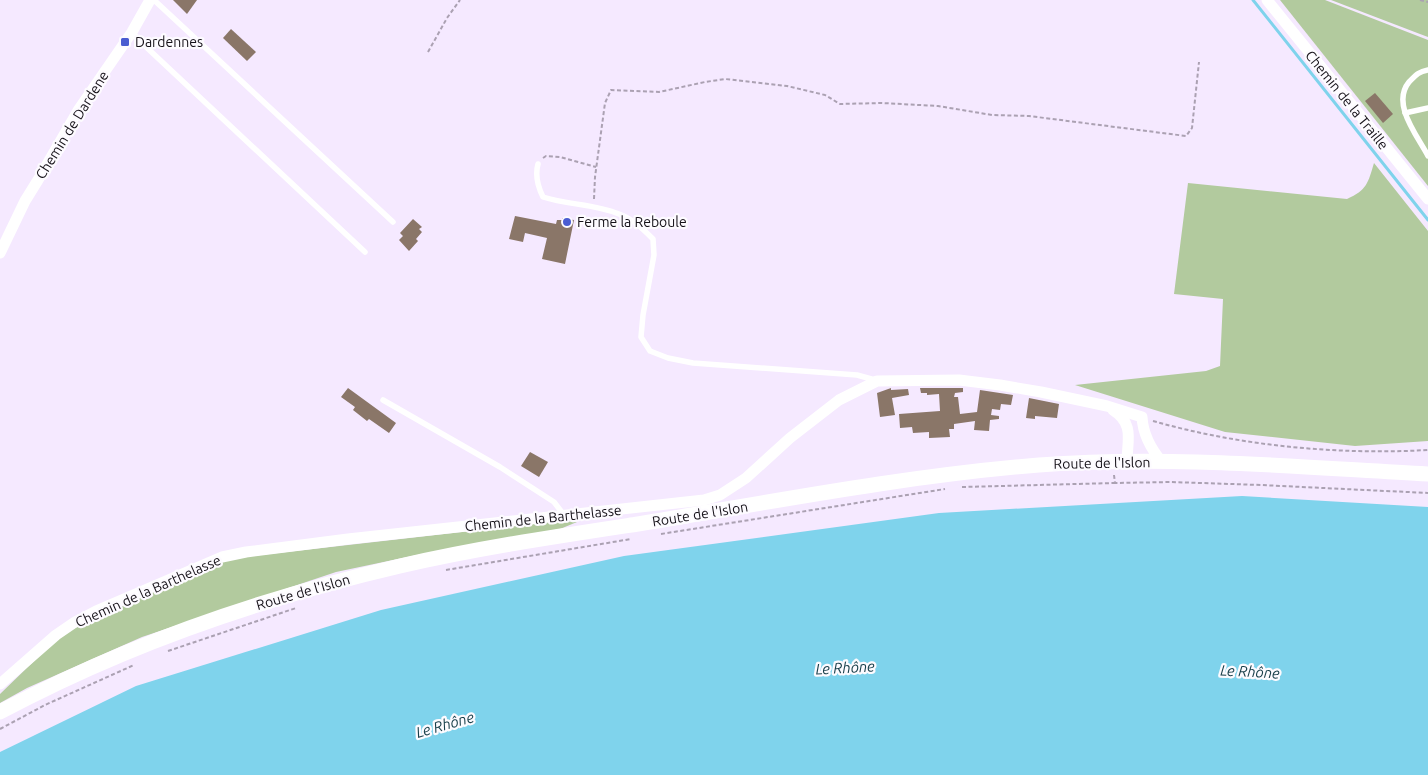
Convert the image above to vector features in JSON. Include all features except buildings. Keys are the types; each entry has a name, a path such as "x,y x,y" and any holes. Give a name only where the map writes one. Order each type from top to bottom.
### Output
{"street":[{"name":"Chemin de Dardene","path":"0,253 25,201 79,109 132,32 150,0"},
{"name":"Chemin de la Traille","path":"1266,0 1428,199"},
{"name":"Chemin de la Barthelasse","path":"0,684 56,635 75,622 96,611 222,557 339,540 704,500 720,495 746,478 790,438 839,400 877,381 959,380 1041,392 1107,406 1142,417"},
{"path":"1107,406 1122,417 1127,424 1129,433 1120,462"},
{"path":"1142,417 1143,427 1150,446 1162,462"},
{"name":"Route de l'Islon","path":"0,712 131,650 235,612 344,580 401,566 506,545 915,479 1041,465 1162,462 1284,465 1428,474"}],"lane":[{"path":"154,0 393,222"},
{"path":"132,32 144,46 365,252"},
{"path":"1428,70 1417,72 1404,89 1402,103 1405,113 1426,148 1428,156"},
{"path":"1405,113 1428,108"},
{"path":"538,164 536,169 538,187 543,197 620,214 641,226 653,239 654,255 641,337 650,351 668,358 693,363 858,375 877,381"},
{"path":"383,400 500,467 554,502 564,515"}],"path":[{"path":"428,52 447,18 460,0"},
{"path":"1420,0 1428,2"},
{"path":"594,208 596,167 606,103 611,90 659,92 705,82 725,80 787,86 825,95 840,104 882,103 938,106 992,116 1029,116 1186,136 1192,128 1200,62"},
{"path":"538,164 546,156 560,157 596,167"},
{"path":"1142,417 1205,434 1258,444 1361,451 1428,450"},
{"path":"1115,483 1120,462"},
{"path":"958,487 1170,482 1428,493"},
{"path":"658,535 949,489"},
{"path":"440,572 639,538"},
{"path":"160,654 300,606"},
{"path":"0,729 45,705 133,665"}],"green space":[{"path":"1280,0 1325,0 1428,40 1428,186"},
{"path":"1331,0 1428,0 1428,37 1420,34"},
{"path":"1374,163 1428,231 1428,441 1355,446 1225,432 1075,385 1206,371 1220,366 1223,299 1174,294 1188,183 1347,199 1366,185"},
{"path":"557,521 577,522 560,529 336,572 142,637 27,688 0,703 0,694 62,634 226,559"}],"water":[{"name":"Le Rhône","path":"1242,496 1428,507 1428,775 0,775 0,752 136,686 381,610 624,556 939,513"}],"waterway":[{"path":"1253,0 1428,220"}],"place":[{"name":"Dardennes","path":"125,42"},
{"name":"Ferme la Reboule","path":"567,222"}]}
